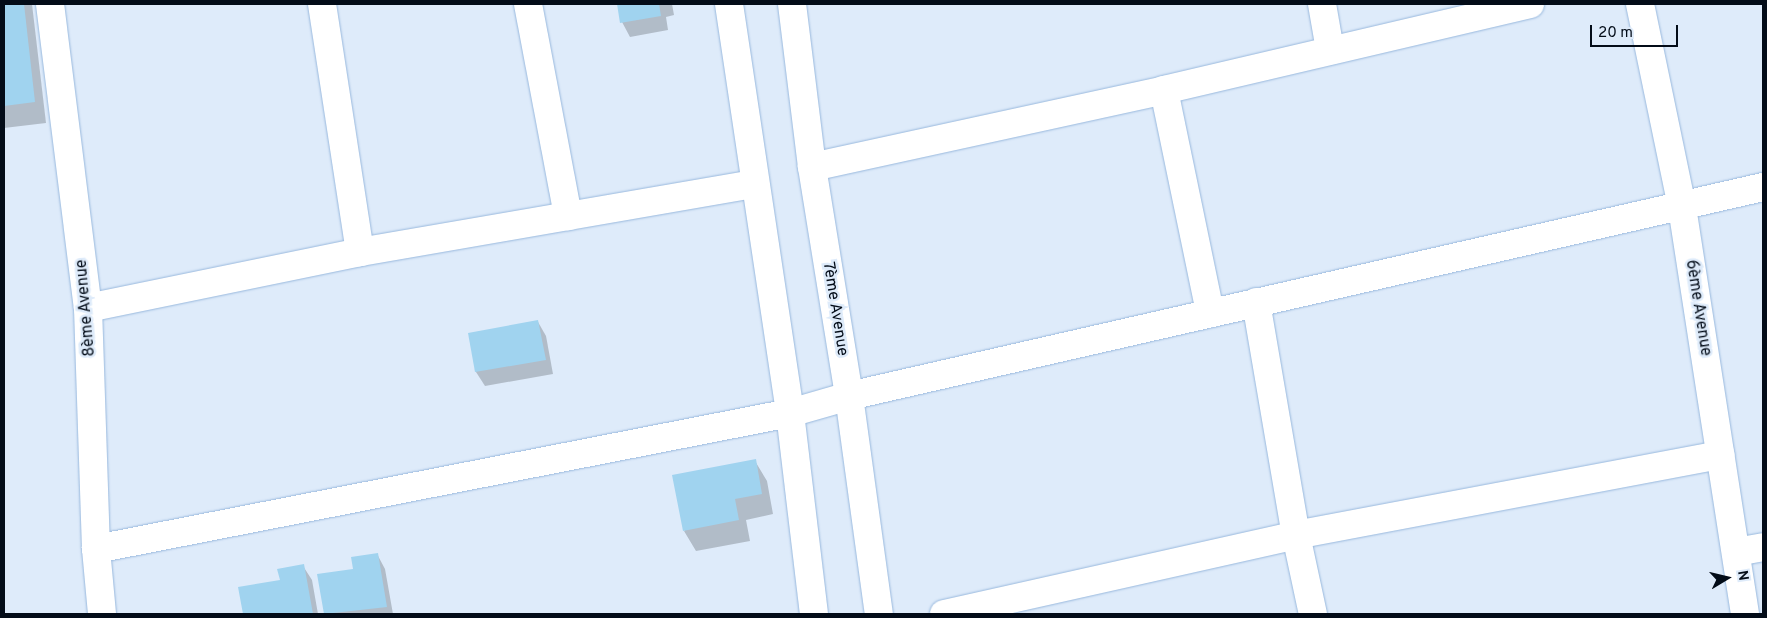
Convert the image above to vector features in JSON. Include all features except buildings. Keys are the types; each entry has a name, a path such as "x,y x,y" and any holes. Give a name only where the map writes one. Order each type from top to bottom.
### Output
{"street":[{"name":"8ème Avenue","path":"50,4 88,308 96,549 102,614"},
{"path":"322,4 360,252"},
{"path":"528,4 568,216"},
{"path":"730,4 754,184 790,413 814,614"},
{"name":"7ème Avenue","path":"792,4 812,167 849,396 879,614"},
{"path":"1322,4 1330,50"},
{"path":"812,167 1164,90 1530,4"},
{"name":"6ème Avenue","path":"1640,4 1682,207 1745,614"},
{"path":"1164,90 1210,313"},
{"path":"88,308 360,252 754,184"},
{"path":"96,549 790,413 849,396 1763,187"},
{"path":"1256,302 1296,535 1313,614"},
{"path":"944,614 1296,535 1721,455"},
{"path":"1736,552 1763,547"}]}
